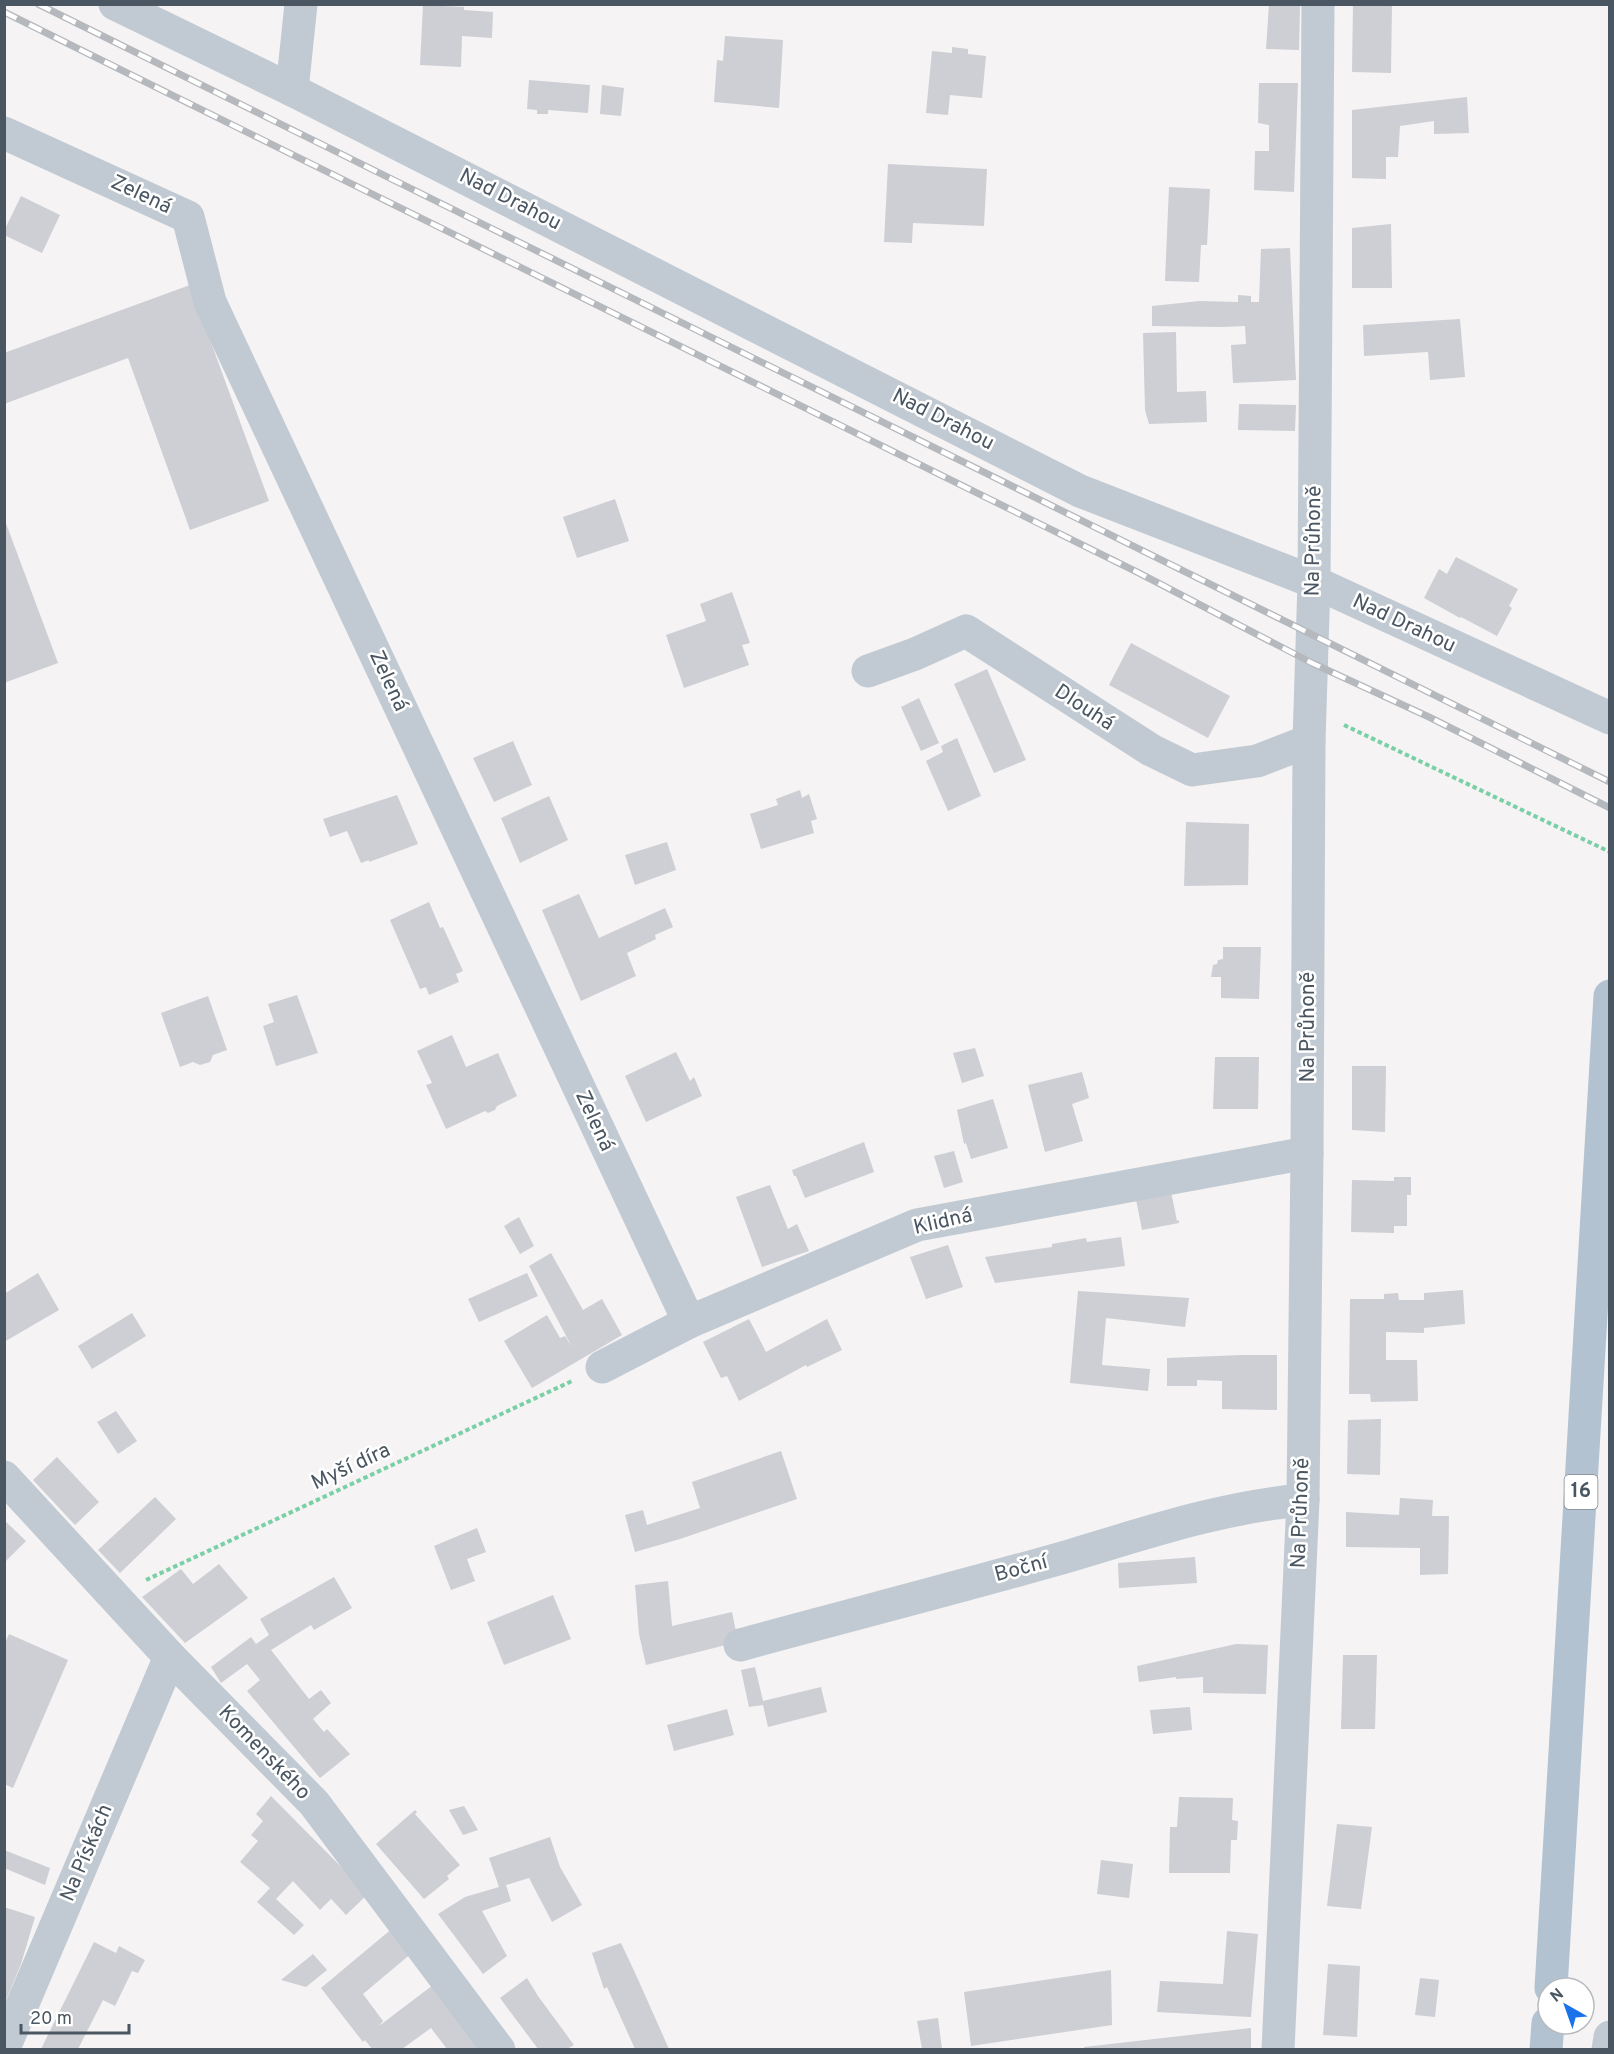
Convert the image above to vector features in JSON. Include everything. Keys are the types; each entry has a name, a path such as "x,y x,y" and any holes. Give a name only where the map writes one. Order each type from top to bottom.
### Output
{"main road":[{"name":"16","path":"1552,1976 1610,996"}],"street":[{"name":"Nad Drahou","path":"115,4 292,90 1080,491 1314,582 1610,718"},
{"path":"292,90 301,4"},
{"name":"Na Průhoně","path":"1278,2049 1303,1500 1318,4"},
{"name":"Zelená","path":"4,132 188,217 210,302 689,1322"},
{"name":"Dlouhá","path":"868,672 966,631 1151,750 1192,770 1257,761 1310,725"},
{"name":"Klidná","path":"602,1367 689,1322 917,1225 1307,1153"},
{"name":"Komenského","path":"4,1477 170,1657 314,1803 499,2049"},
{"name":"Boční","path":"740,1645 1069,1556 1187,1520 1270,1503 1303,1500"},
{"name":"Na Pískách","path":"4,2048 170,1657"},
{"path":"1608,2049 1610,2037"}],"path":[{"path":"1310,725 1610,852"},
{"name":"Myší díra","path":"113,1595 602,1367"}],"building":[{"path":"1269,4 1300,4 1299,50 1266,49"},
{"path":"1353,4 1392,4 1391,73 1352,72"},
{"path":"423,5 464,7 464,10 493,12 492,38 462,36 461,67 420,65"},
{"path":"725,36 783,40 779,108 714,102 717,60 723,61"},
{"path":"952,47 968,49 968,54 986,56 982,98 950,95 948,115 926,113 932,51 952,53"},
{"path":"529,80 590,85 588,113 548,110 548,114 537,114 537,110 527,109"},
{"path":"1259,83 1298,83 1294,192 1254,190 1255,151 1269,151 1269,125 1258,123"},
{"path":"602,85 624,88 621,116 600,114"},
{"path":"1467,97 1469,133 1434,134 1434,121 1400,126 1398,157 1386,157 1386,179 1352,178 1352,110"},
{"path":"888,164 987,169 984,226 913,223 912,243 884,242"},
{"path":"1169,187 1210,189 1207,245 1201,245 1199,282 1165,281"},
{"path":"21,196 60,215 42,253 4,235"},
{"path":"1391,224 1392,288 1352,288 1352,228"},
{"path":"1290,248 1296,380 1233,383 1231,345 1246,344 1245,326 1152,326 1152,306 1200,301 1238,302 1238,295 1251,296 1251,302 1259,302 1261,249"},
{"path":"190,285 269,501 190,530 128,358 4,404 4,353"},
{"path":"1460,319 1465,377 1430,380 1428,352 1364,356 1363,325"},
{"path":"1176,332 1177,392 1206,391 1207,422 1149,424 1145,410 1143,333"},
{"path":"1239,404 1296,405 1295,431 1238,430"},
{"path":"615,499 629,541 577,558 563,517"},
{"path":"4,518 58,663 4,683"},
{"path":"1456,557 1518,589 1509,606 1512,608 1497,636 1424,598 1439,569 1447,574"},
{"path":"732,592 750,643 742,645 749,665 684,688 666,635 706,621 700,604"},
{"path":"1131,643 1230,696 1208,738 1109,685"},
{"path":"987,669 1026,760 994,773 954,684"},
{"path":"919,698 939,743 921,751 901,707"},
{"path":"957,738 981,796 948,811 926,761 943,752 941,746"},
{"path":"513,741 532,785 494,802 473,758"},
{"path":"800,790 802,798 809,794 817,819 811,821 814,833 761,849 750,814 778,805 776,799"},
{"path":"397,795 418,844 361,863 347,831 330,837 323,819"},
{"path":"549,796 568,840 520,863 501,818"},
{"path":"1186,822 1249,824 1248,885 1184,886"},
{"path":"667,842 676,870 635,885 625,855"},
{"path":"579,894 599,938 665,908 673,927 655,935 656,939 627,953 636,976 581,1001 542,910"},
{"path":"429,902 463,971 456,974 459,982 429,995 426,987 420,989 390,920"},
{"path":"1223,947 1261,947 1259,999 1221,998 1221,977 1211,977 1213,965 1223,959"},
{"path":"297,995 318,1053 276,1066 263,1026 274,1022 268,1004"},
{"path":"208,996 227,1050 213,1055 210,1062 200,1065 193,1062 180,1067 161,1013"},
{"path":"452,1035 466,1067 498,1053 517,1096 497,1106 495,1110 488,1113 485,1111 446,1129 426,1085 432,1083 417,1051"},
{"path":"975,1048 984,1076 962,1083 953,1053"},
{"path":"676,1052 690,1081 694,1077 702,1096 646,1122 625,1076"},
{"path":"1215,1057 1259,1057 1258,1109 1213,1109"},
{"path":"1352,1066 1386,1066 1385,1132 1352,1130"},
{"path":"1082,1072 1089,1098 1072,1104 1083,1141 1045,1152 1028,1085"},
{"path":"993,1099 1008,1148 971,1159 966,1143 964,1144 957,1110"},
{"path":"864,1142 874,1172 805,1198 792,1170"},
{"path":"954,1151 963,1182 944,1188 934,1156"},
{"path":"1394,1177 1411,1177 1411,1195 1407,1195 1407,1226 1394,1226 1394,1233 1351,1232 1352,1180 1394,1181"},
{"path":"1169,1182 1179,1223 1142,1230 1134,1189"},
{"path":"770,1185 788,1229 797,1224 809,1251 762,1267 736,1197"},
{"path":"519,1217 534,1246 520,1254 504,1226"},
{"path":"1121,1237 1125,1266 995,1283 985,1257 1052,1247 1052,1244 1086,1238 1087,1242"},
{"path":"948,1245 963,1287 926,1299 910,1257"},
{"path":"551,1253 583,1310 602,1299 622,1335 532,1388 504,1341 547,1315 560,1338 565,1336 572,1347 529,1266"},
{"path":"38,1273 59,1310 4,1342 4,1294"},
{"path":"527,1273 538,1296 479,1322 468,1299"},
{"path":"1463,1290 1465,1324 1424,1328 1424,1333 1386,1332 1386,1360 1417,1360 1418,1401 1371,1402 1370,1394 1349,1394 1350,1299 1384,1299 1384,1294 1398,1293 1399,1300 1424,1300 1424,1293"},
{"path":"1078,1291 1189,1298 1185,1327 1106,1318 1102,1365 1150,1369 1148,1391 1070,1383"},
{"path":"132,1313 146,1336 92,1369 78,1346"},
{"path":"749,1319 766,1352 827,1319 842,1350 807,1367 806,1365 739,1401 727,1376 721,1378 703,1342"},
{"path":"1277,1355 1277,1410 1222,1409 1222,1381 1197,1380 1197,1386 1167,1386 1167,1358"},
{"path":"116,1411 137,1441 118,1454 97,1422"},
{"path":"1381,1419 1380,1475 1347,1474 1348,1420"},
{"path":"781,1451 797,1499 635,1552 625,1515 643,1510 647,1525 700,1508 692,1482"},
{"path":"57,1457 99,1502 75,1525 33,1480"},
{"path":"155,1497 176,1519 120,1573 98,1550"},
{"path":"1400,1498 1433,1500 1432,1516 1449,1516 1448,1574 1420,1575 1420,1548 1346,1547 1346,1512 1399,1515"},
{"path":"4,1520 26,1541 4,1563"},
{"path":"477,1528 486,1552 467,1559 475,1581 451,1590 434,1546"},
{"path":"1195,1557 1197,1583 1119,1588 1118,1563"},
{"path":"219,1564 248,1598 185,1643 142,1597 181,1569 193,1584"},
{"path":"334,1577 352,1608 314,1630 311,1625 271,1650 309,1699 321,1690 331,1703 313,1719 324,1732 327,1729 350,1754 320,1778 247,1691 260,1680 247,1664 221,1683 211,1667 251,1637 256,1644 269,1635 260,1619"},
{"path":"668,1581 672,1626 732,1612 738,1642 646,1665 639,1634 635,1585"},
{"path":"553,1595 571,1639 504,1665 487,1622"},
{"path":"9,1634 68,1660 13,1788 4,1784 4,1645"},
{"path":"1236,1644 1268,1645 1266,1694 1203,1693 1203,1677 1176,1679 1176,1677 1139,1682 1137,1666"},
{"path":"1343,1655 1377,1655 1375,1729 1341,1729"},
{"path":"755,1667 763,1701 821,1687 827,1712 768,1727 763,1705 749,1707 741,1670"},
{"path":"1190,1707 1192,1730 1153,1734 1150,1710"},
{"path":"727,1709 734,1735 674,1751 667,1725"},
{"path":"271,1796 368,1894 346,1915 321,1888 331,1899 320,1910 293,1881 276,1899 304,1925 294,1935 257,1902 270,1888 240,1862 258,1841 251,1835 263,1821 256,1814"},
{"path":"1179,1797 1233,1798 1232,1820 1238,1821 1237,1840 1231,1840 1230,1873 1169,1873 1170,1827 1177,1827"},
{"path":"464,1806 478,1830 463,1835 449,1810"},
{"path":"415,1810 417,1812 415,1814 460,1865 447,1876 449,1879 424,1899 376,1844"},
{"path":"1337,1824 1372,1827 1361,1909 1327,1906"},
{"path":"550,1837 560,1867 582,1905 552,1922 529,1878 506,1885 511,1901 482,1911 507,1956 483,1974 438,1914 465,1897 499,1887 489,1858"},
{"path":"4,1850 50,1868 45,1885 4,1868"},
{"path":"1101,1860 1133,1864 1129,1898 1097,1894"},
{"path":"4,1907 35,1917 21,1964 5,2003"},
{"path":"394,1927 413,1952 363,1994 383,2021 379,2026 437,1982 487,2049 447,2049 431,2028 402,2049 372,2049 365,2040 363,2042 321,1988"},
{"path":"1227,1931 1258,1934 1251,2017 1157,2012 1160,1981 1223,1984"},
{"path":"94,1942 116,1953 119,1946 145,1960 138,1973 132,1971 115,2006 103,2000 78,2049 41,2049"},
{"path":"621,1943 669,2049 635,2049 607,1987 604,1989 592,1953"},
{"path":"313,1954 327,1970 306,1987 281,1980"},
{"path":"1328,1964 1360,1966 1357,2037 1323,2035"},
{"path":"1111,1970 1112,2025 971,2046 964,1992"},
{"path":"527,1978 574,2045 567,2049 538,2049 500,1998"},
{"path":"1420,1978 1439,1980 1435,2017 1415,2015"},
{"path":"938,2018 942,2049 922,2049 917,2021"},
{"path":"1251,2028 1251,2049 1085,2049 1084,2047"}],"railway":[{"path":"38,4 1610,782"},
{"path":"4,12 1139,573 1312,663 1429,717 1610,808"}]}
